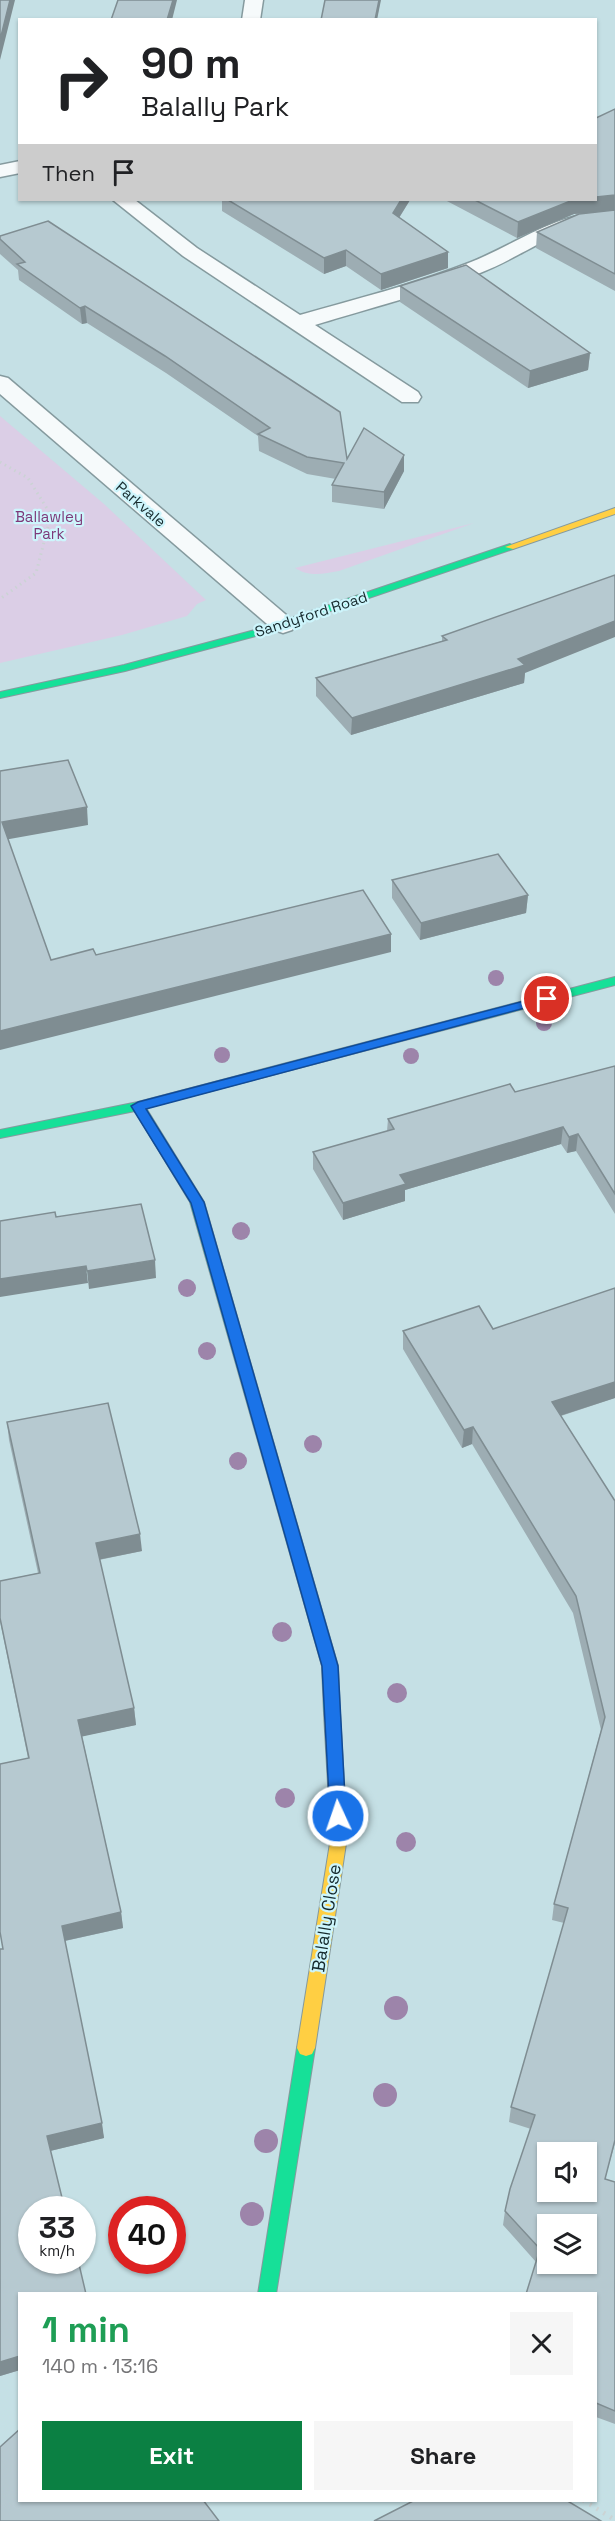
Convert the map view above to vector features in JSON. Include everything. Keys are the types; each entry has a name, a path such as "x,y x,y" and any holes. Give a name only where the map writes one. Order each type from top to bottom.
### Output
{"street":[{"path":"251,18 254,0"},
{"path":"0,171 18,167"},
{"path":"124,201 190,252 410,397"},
{"path":"297,323 439,280 499,258 564,221 615,218"},
{"name":"Parkvale","path":"0,383 282,625"},
{"name":"Sandyford Road","path":"0,695 125,669 282,625 615,511"},
{"path":"0,1134 138,1106 615,981"},
{"name":"Balally Close","path":"138,1106 197,1202 330,1666 339,1837 267,2292"}],"path":[{"path":"0,462 28,478 51,515 36,573 0,599"},
{"path":"586,2502 615,2520"}],"green space":[{"name":"Ballawley Park","path":"0,416 104,504 206,600 197,604 187,616 122,635 0,663"},
{"path":"474,523 339,571 311,574 295,568"}],"building":[{"path":"0,0 10,0 0,40"},
{"path":"118,0 173,0 168,18 112,18"},
{"path":"325,0 379,0 375,18 321,18"},
{"path":"615,109 615,195 597,197 597,118"},
{"path":"230,201 400,201 393,213 448,252 381,274 346,250 324,258"},
{"path":"477,201 570,201 518,222"},
{"path":"615,210 615,274 537,232 579,214"},
{"path":"48,221 340,412 347,459 364,428 404,455 384,492 332,485 344,463 307,457 258,434 270,428 165,356 85,306 80,308 17,264 25,262 0,239 0,236"},
{"path":"466,265 590,353 530,371 400,286"},
{"path":"615,575 615,621 518,659 525,665 352,718 316,678 447,640 442,636"},
{"path":"68,760 87,807 2,822 51,960 93,949 96,955 363,890 391,934 0,1031 0,771"},
{"path":"498,854 528,895 421,923 392,880"},
{"path":"615,1066 615,1194 578,1134 569,1137 563,1127 400,1175 406,1184 343,1203 313,1152 394,1129 388,1119 510,1084 515,1092"},
{"path":"141,1204 155,1260 87,1271 86,1266 0,1279 0,1221 55,1212 56,1217"},
{"path":"615,1288 615,1382 552,1402 615,1501 615,2140 605,2179 615,2182 615,2411 597,2403 597,2292 527,2292 537,2259 537,2274 597,2274 597,2214 537,2214 537,2246 505,2211 535,2115 511,2107 568,1908 554,1904 605,1717 576,1596 473,1427 464,1430 403,1331 479,1306 493,1329"},
{"path":"108,1403 140,1534 96,1543 134,1708 78,1720 121,1912 62,1926 102,2123 47,2136 62,2196 18,2196 18,2274 81,2274 86,2292 18,2292 18,2357 0,2362 0,1949 3,1949 0,1932 0,1764 29,1758 0,1618 0,1581 40,1573 7,1422"},
{"path":"18,2431 18,2502 205,2502 219,2521 0,2521 0,2447"},
{"path":"411,2502 569,2502 601,2521 374,2521"}],"traffic: fast":[{"path":"0,695 125,668 259,632 510,547"},
{"path":"0,1134 138,1106 615,981"},
{"path":"138,1106 197,1202 330,1666 332,1713"},
{"path":"267,2292 306,2048"}],"traffic: slow":[{"path":"510,547 615,511"},
{"path":"306,2048 339,1837 332,1713"}],"route":[{"path":"338,1816 330,1666 197,1202 138,1106 547,999"}]}
